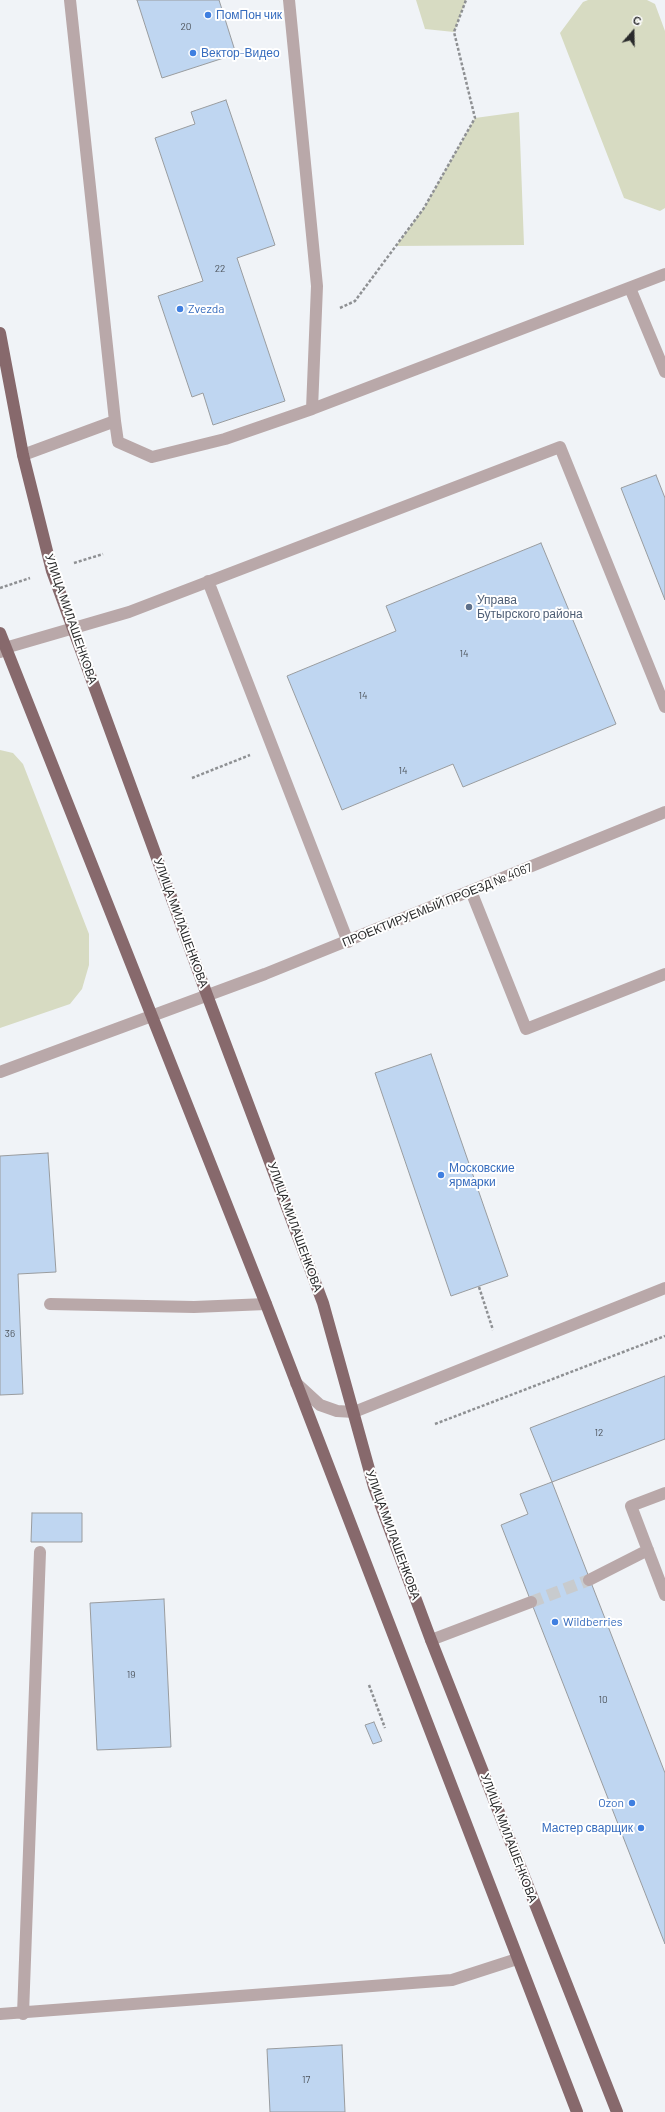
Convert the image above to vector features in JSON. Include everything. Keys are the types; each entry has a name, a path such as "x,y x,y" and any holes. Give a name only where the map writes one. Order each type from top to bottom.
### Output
{"main road":[{"name":"УЛИЦА МИЛАШЕНКОВА","path":"0,333 23,455 52,571 207,995 323,1303 374,1487 431,1640 617,2112"},
{"path":"0,633 3,650 266,1304 577,2112"}],"street":[{"path":"70,0 118,442 152,457 226,439 312,409 665,274"},
{"path":"289,0 317,286 312,409"},
{"path":"630,288 665,372"},
{"path":"23,455 115,421"},
{"path":"3,650 129,612 560,446 665,707"},
{"path":"208,581 348,942"},
{"name":"ПРОЕКТИРУЕМЫЙ ПРОЕЗД № 4067","path":"0,1072 151,1017 348,942 665,812"},
{"path":"471,891 526,1029 665,974"},
{"path":"296,1383 320,1405 337,1411 354,1412 501,1352 665,1288"},
{"path":"50,1304 194,1307 266,1304"},
{"path":"665,1493 631,1506 665,1595"},
{"path":"589,1580 648,1550"},
{"path":"23,2014 40,1552"},
{"path":"431,1640 531,1602"},
{"path":"0,2014 23,2014 452,1980 518,1960"}],"path":[{"path":"316,319 355,301 424,208 475,118 454,32 466,0"},
{"path":"0,588 103,554"},
{"path":"192,778 273,746"},
{"path":"479,1287 501,1352"},
{"path":"435,1424 665,1336"},
{"path":"369,1685 385,1728"}],"green space":[{"path":"416,0 466,0 454,32 425,29"},
{"path":"588,0 647,0 655,4 665,31 665,208 660,211 624,198 560,33 583,2"},
{"path":"519,112 524,245 396,246 424,208 475,118"},
{"path":"0,750 13,753 23,764 89,934 89,965 82,989 70,1004 0,1028"}],"building":[{"path":"137,0 219,0 236,54 162,78"},
{"path":"226,100 275,245 237,258 285,401 213,425 203,393 192,397 158,296 203,281 155,138 195,124 191,112"},
{"path":"656,475 665,498 665,600 621,488"},
{"path":"541,543 616,724 463,787 453,764 342,810 287,676 396,631 386,606"},
{"name":"Московские ярмарки","path":"431,1054 508,1276 451,1296 375,1073"},
{"path":"48,1153 56,1272 18,1274 23,1394 0,1395 0,1156"},
{"path":"665,1376 665,1439 552,1482 530,1428"},
{"path":"552,1482 665,1773 665,1944 501,1525 528,1514 520,1494"},
{"path":"32,1513 82,1513 82,1542 31,1542"},
{"path":"164,1599 171,1747 97,1750 90,1603"},
{"path":"374,1722 382,1741 373,1744 365,1725"},
{"path":"342,2045 345,2112 270,2112 267,2049"}],"tunnel":[{"path":"531,1602 589,1580"}],"place":[{"name":"ПомПон чик","path":"208,15"},
{"name":"Вектор-Видео","path":"193,53"},
{"name":"Zvezda","path":"180,309"},
{"name":"Управа Бутырского района","path":"469,607"},
{"name":"Московские ярмарки","path":"441,1175"},
{"name":"Wildberries","path":"555,1622"},
{"name":"Ozon","path":"632,1803"},
{"name":"Мастер сварщик","path":"641,1828"}]}
